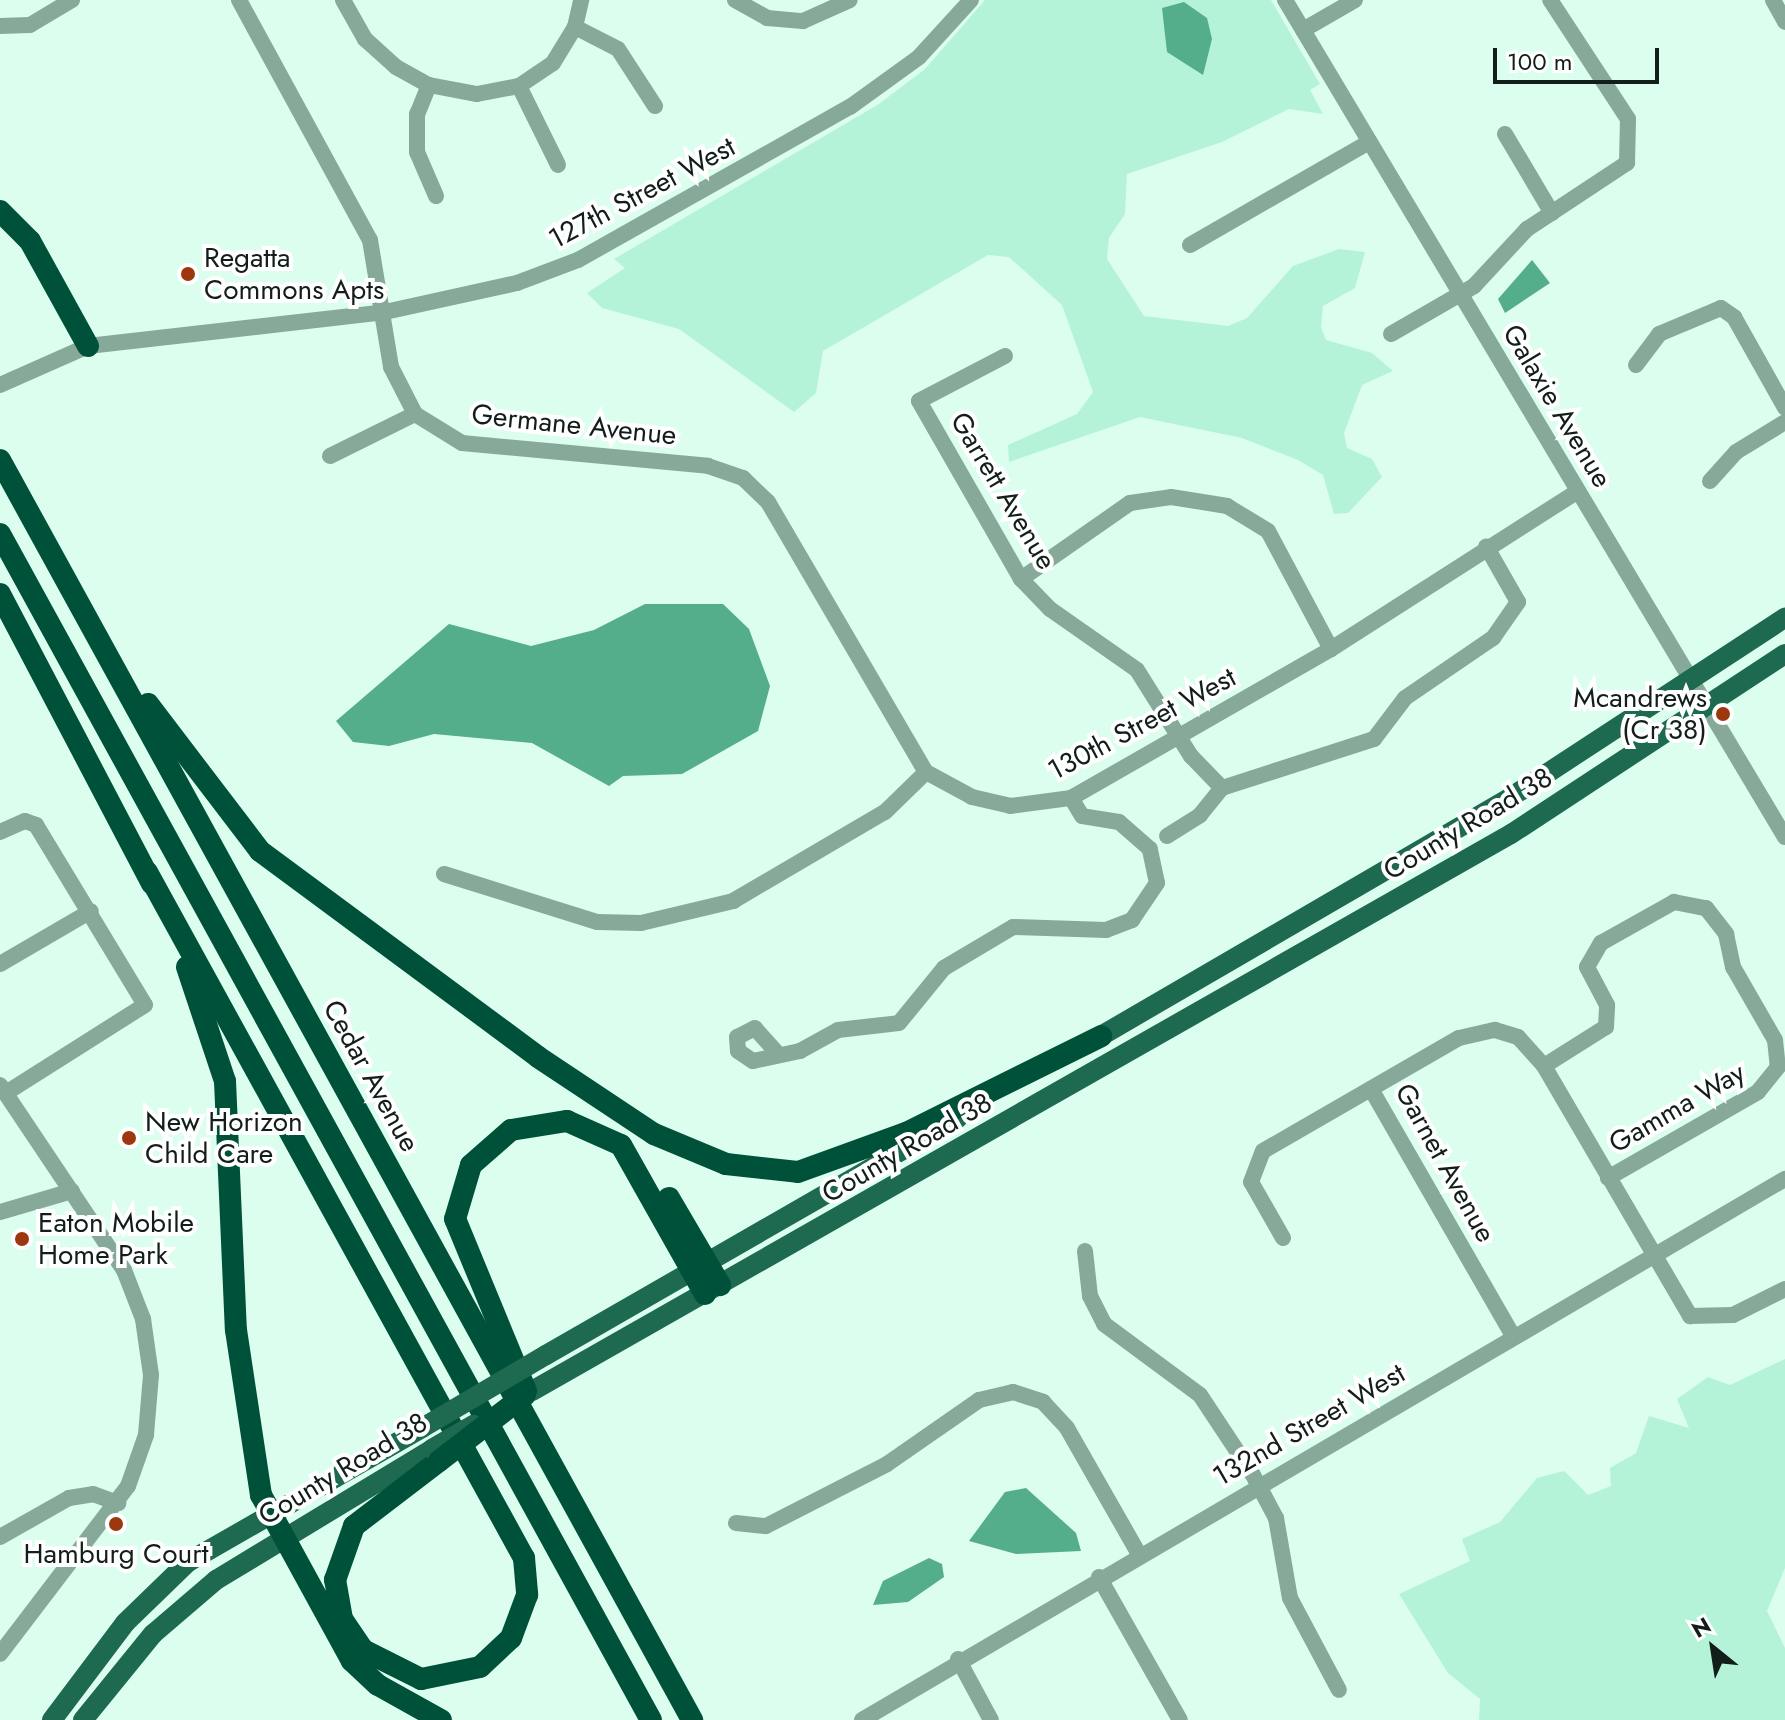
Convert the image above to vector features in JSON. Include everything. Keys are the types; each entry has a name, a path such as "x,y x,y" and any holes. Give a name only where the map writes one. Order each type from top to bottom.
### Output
{"highway":[{"path":"0,211 30,241 88,346"},
{"name":"Cedar Avenue","path":"0,460 692,1720"},
{"path":"0,534 651,1720"},
{"path":"64,576 195,774 260,851 654,1134 726,1164 798,1172 906,1133 1101,1036"},
{"path":"0,594 147,872 524,1558 527,1595 511,1638 480,1667 421,1679 363,1650 342,1619 335,1580 354,1526 436,1455 525,1395"},
{"path":"147,872 199,993 225,1081 236,1330 268,1513 279,1539 352,1661 378,1685 441,1720"},
{"path":"597,1096 639,1146 713,1290"},
{"path":"597,1549 460,1243 458,1192 471,1165 511,1130 537,1122 587,1127 621,1145 700,1267"}],"main road":[{"name":"County Road 38","path":"52,1720 136,1612 188,1562 1514,795 1785,618"},
{"name":"County Road 38","path":"525,1395 1511,834 1785,654"},
{"name":"County Road 38","path":"83,1720 153,1634 279,1539 436,1455"}],"street":[{"path":"0,26 30,25 72,0"},
{"path":"239,0 370,240 385,312 391,367 415,414 330,456"},
{"path":"343,0 365,39 429,85 477,94 519,86 553,63 575,27 581,0"},
{"path":"735,0 767,18 803,21 850,0"},
{"name":"127th Street West","path":"4,383 88,346 385,312 517,283 646,226 890,80 971,0"},
{"name":"Galaxie Avenue","path":"1285,0 1785,837"},
{"path":"1303,30 1355,0"},
{"path":"1391,334 1459,294 1552,213 1618,174 1632,135 1610,86 1550,0"},
{"path":"1773,0 1785,22"},
{"path":"575,27 618,49 655,106"},
{"path":"429,85 417,114 417,152 436,196"},
{"path":"519,86 558,165"},
{"path":"1505,134 1552,213"},
{"path":"1190,245 1369,142"},
{"path":"1636,365 1659,334 1721,308 1734,317 1785,408"},
{"name":"Garrett Avenue","path":"1005,356 919,401 1021,579 1050,609 1137,670 1179,738 1222,788"},
{"name":"Germane Avenue","path":"415,414 462,443 708,466 743,478 768,502 926,772"},
{"path":"1710,481 1736,452 1785,422"},
{"name":"130th Street West","path":"926,772 972,797 1010,806 1071,798 1331,649 1486,546 1578,491"},
{"path":"1021,579 1130,503 1171,497 1227,506 1268,531 1331,649"},
{"path":"1167,836 1200,815 1222,788 1374,739 1405,698 1493,638 1518,602 1486,546"},
{"path":"444,874 597,922 687,916 733,901 885,812 926,772"},
{"path":"779,1055 838,1030 899,1023 944,968 1024,923 1106,930 1132,920 1157,883 1150,849 1119,822 1082,816 1071,798"},
{"path":"0,832 33,823 91,911 145,1005 3,1089 124,1270 149,1345 146,1435 118,1503 0,1654"},
{"name":"Gamma Way","path":"1544,1066 1606,1027 1607,1005 1587,967 1601,943 1674,902 1706,908 1726,934 1733,967 1775,1040 1778,1067 1758,1092 1608,1178"},
{"path":"0,964 91,911"},
{"name":"Garnet Avenue","path":"1513,1336 1371,1089 1482,1030 1518,1037 1544,1066 1654,1255 1700,1321 1733,1315 1785,1289"},
{"path":"1283,1238 1251,1182 1253,1160 1371,1089"},
{"name":"132nd Street West","path":"862,1720 958,1659 1785,1179"},
{"path":"0,1212 72,1191"},
{"path":"1085,1251 1090,1296 1104,1324 1200,1395 1258,1484 1276,1518 1287,1590 1339,1690"},
{"path":"736,1523 766,1526 887,1464 979,1400 1013,1392 1043,1402 1067,1428 1139,1554"},
{"path":"0,1537 69,1498 93,1494 118,1503"},
{"path":"1099,1577 1180,1720"},
{"path":"958,1659 991,1720"}],"shaded area":[{"path":"985,0 1271,0 1320,84 1310,90 1323,114 1289,109 1222,142 1127,174 1125,214 1109,238 1107,259 1144,316 1228,326 1247,318 1293,266 1339,249 1365,252 1355,288 1323,306 1321,327 1326,340 1372,353 1393,371 1362,385 1344,433 1347,448 1372,459 1382,477 1348,513 1334,514 1323,475 1298,460 1242,438 1140,417 1009,462 1008,445 1077,414 1093,392 1062,305 1009,257 988,255 823,351 816,393 794,412 679,329 602,308 587,293 625,268 614,259 879,104 925,69"},
{"path":"1184,2 1207,18 1212,39 1203,75 1167,52 1162,8"},
{"path":"1532,260 1550,283 1505,313 1498,299"},
{"path":"645,604 723,604 749,629 770,686 758,731 682,774 623,776 609,786 532,743 434,734 389,746 353,742 336,721 449,624 531,646 594,630"},
{"path":"1785,1359 1785,1568 1767,1611 1785,1648 1785,1720 1479,1720 1480,1699 1448,1673 1399,1594 1470,1561 1462,1539 1500,1522 1537,1478 1564,1471 1588,1495 1611,1486 1610,1468 1636,1453 1649,1416 1689,1428 1677,1399 1708,1377 1730,1385"},
{"path":"1026,1488 1076,1533 1081,1551 1016,1554 969,1541 1005,1492"},
{"path":"929,1558 942,1564 944,1577 908,1602 873,1605 883,1581"}],"place":[{"name":"Regatta Commons Apts","path":"188,274"},
{"name":"Mcandrews (Cr 38)","path":"1723,714"},
{"name":"New Horizon Child Care","path":"129,1138"},
{"name":"Eaton Mobile Home Park","path":"22,1239"},
{"name":"Hamburg Court","path":"116,1524"}]}
